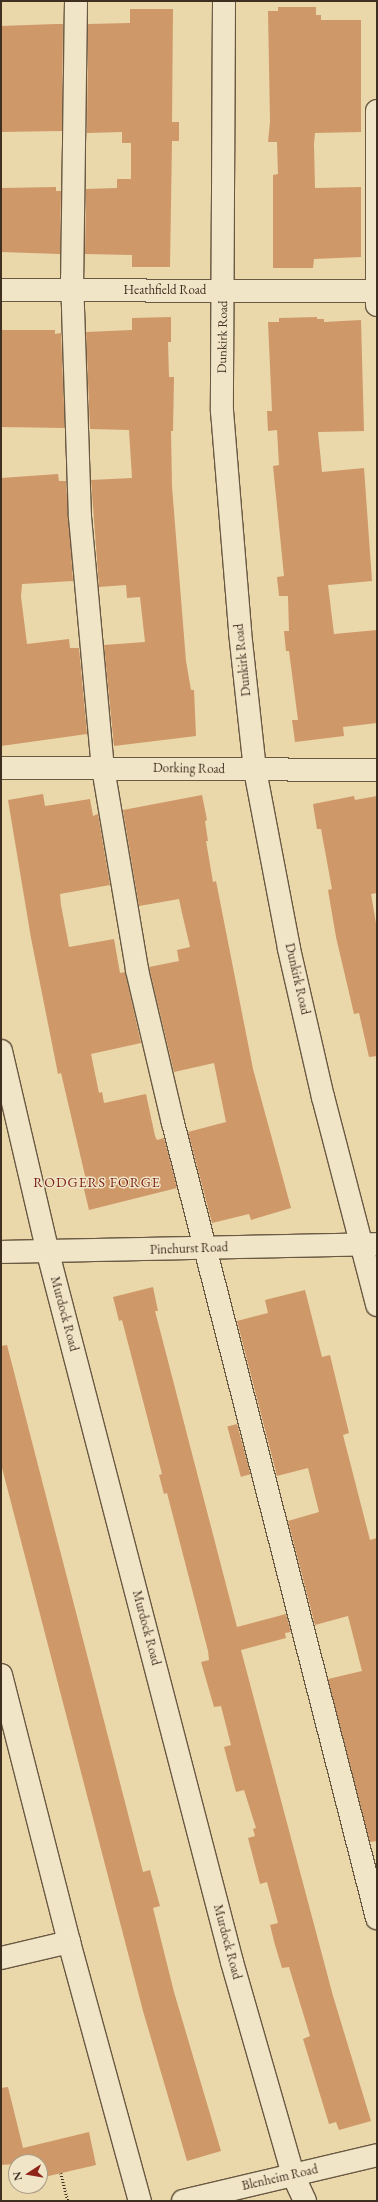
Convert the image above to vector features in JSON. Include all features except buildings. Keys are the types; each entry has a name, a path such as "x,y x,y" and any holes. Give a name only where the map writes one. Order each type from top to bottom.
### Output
{"street":[{"path":"76,1 72,290 80,517 103,768 138,970 205,1248 377,1918"},
{"name":"Dunkirk Road","path":"224,1 224,290 222,419 238,610 255,770 291,956 369,1244 377,1305"},
{"path":"377,111 377,305"},
{"name":"Heathfield Road","path":"1,290 377,290"},
{"name":"Dorking Road","path":"1,768 377,770"},
{"name":"Murdock Road","path":"1,1051 48,1252 232,1962 293,2175 305,2201"},
{"name":"Pinehurst Road","path":"1,1252 369,1244"},
{"path":"1,1675 69,1942 140,2201"},
{"path":"1,1958 69,1942"},
{"name":"Blenheim Road","path":"184,2201 377,2155"}],"path":[{"path":"61,2173 68,2201"}],"district":[{"name":"RODGERS FORGE","path":"97,1182"}]}
